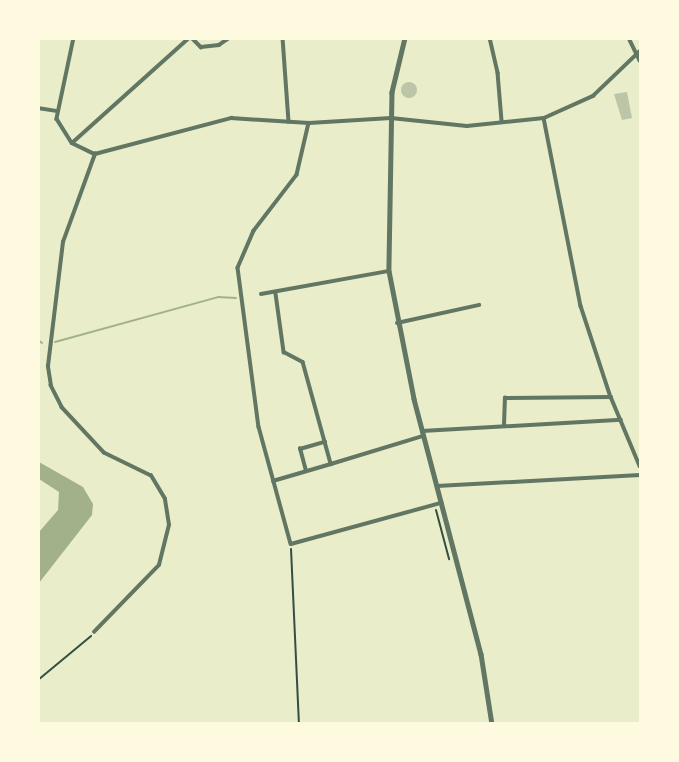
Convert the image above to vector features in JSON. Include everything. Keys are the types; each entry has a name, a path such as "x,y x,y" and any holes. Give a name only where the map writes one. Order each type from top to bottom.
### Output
{"street":[{"path":"74,38 56,111 61,128 72,143 95,154 130,148 204,122 231,118 309,123 391,118 458,126 544,118 593,96 640,52"},
{"path":"72,143 190,38 201,47 219,45 229,38"},
{"path":"283,38 289,122"},
{"path":"405,38 394,74 389,271 397,323 438,504 481,654 492,723"},
{"path":"490,38 498,73 502,121"},
{"path":"629,38 640,52 640,61"},
{"path":"38,108 56,111"},
{"path":"544,118 579,296 611,397 640,466"},
{"path":"309,123 297,175 254,231 238,268 255,406 291,544 438,504"},
{"path":"94,632 159,565 169,525 162,492 151,476 104,453 62,408 51,386 48,366 63,242 95,154"},
{"path":"261,294 276,294 389,271"},
{"path":"276,294 284,352 303,362 331,464"},
{"path":"397,323 479,305"},
{"path":"504,425 505,398 611,397"},
{"path":"273,481 423,433 504,425 621,420"},
{"path":"306,471 300,449 325,442"},
{"path":"436,486 640,475"}],"path":[{"path":"438,504 450,562"},
{"path":"291,544 299,723"},
{"path":"38,680 94,632"}],"shaded area":[{"path":"39,462 83,487 93,504 92,515 39,583 39,532 58,510 59,492 39,479"}],"building":[{"path":"409,82 415,84 415,96 409,98 403,96 401,90 403,84"},
{"path":"627,92 632,118 622,120 614,94"}],"waterway":[{"path":"55,342 218,297 236,298"},
{"path":"38,340 42,343"}]}
